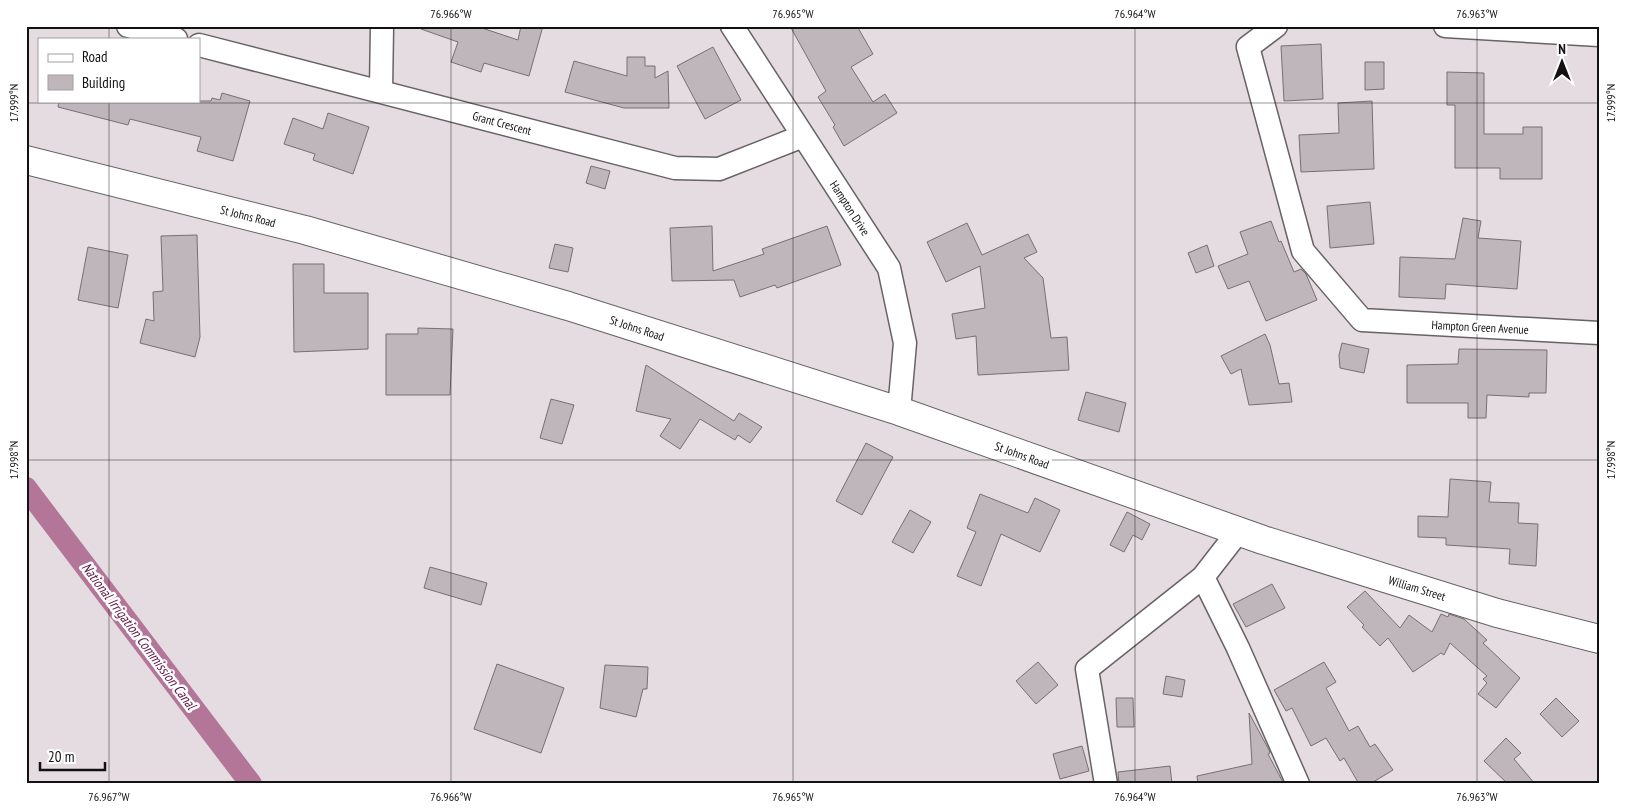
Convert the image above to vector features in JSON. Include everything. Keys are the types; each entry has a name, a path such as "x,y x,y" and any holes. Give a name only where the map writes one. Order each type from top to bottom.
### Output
{"street":[{"path":"128,26 172,38"},
{"path":"381,91 382,26"},
{"name":"Hampton Drive","path":"732,26 889,268 905,343 899,411"},
{"name":"Hampton Green Avenue","path":"1276,26 1248,47 1302,251 1362,320 1599,333"},
{"path":"1445,26 1599,35"},
{"name":"Grant Crescent","path":"200,44 675,168 719,169 803,136"},
{"name":"St Johns Road","path":"26,160 304,230 568,306 899,411 1238,532"},
{"path":"1106,784 1087,668 1203,577 1238,532"},
{"name":"William Street","path":"1238,532 1498,613 1599,639"},
{"path":"1203,577 1238,648 1298,784"}],"building":[{"path":"421,26 476,26 518,40 521,26 543,26 529,76 484,63 481,72 451,62 458,42 421,29"},
{"path":"790,26 857,26 873,54 851,67 873,102 885,94 897,113 844,146 833,127 835,125 818,97 826,91"},
{"path":"1321,44 1323,99 1284,101 1281,46"},
{"path":"713,47 741,100 705,119 677,66"},
{"path":"627,57 645,57 645,66 655,66 655,78 668,71 669,108 624,108 565,92 574,61 627,76"},
{"path":"1365,62 1384,62 1384,89 1365,90"},
{"path":"1447,72 1484,73 1484,134 1523,134 1523,127 1542,127 1542,179 1500,179 1500,168 1455,168 1455,105 1447,105"},
{"path":"222,93 250,101 233,161 197,151 201,137 130,119 128,125 58,107 59,102 200,102 211,101 212,98 220,100"},
{"path":"1372,101 1374,169 1301,172 1299,135 1339,133 1338,103"},
{"path":"328,113 369,127 353,174 313,160 315,154 284,144 293,118 323,129"},
{"path":"591,166 610,171 605,189 586,183"},
{"path":"1370,202 1374,244 1330,248 1327,206"},
{"path":"1463,218 1481,221 1478,238 1521,241 1517,289 1446,284 1445,299 1399,297 1400,257 1455,259"},
{"path":"1271,221 1294,272 1301,269 1306,274 1317,300 1266,321 1249,281 1228,289 1218,266 1248,254 1240,232"},
{"path":"967,223 982,255 1028,234 1037,252 1024,258 1043,278 1051,338 1067,337 1069,370 978,375 976,336 956,339 952,314 985,308 980,266 946,282 927,242"},
{"path":"712,226 713,271 764,254 762,249 827,226 841,265 777,288 775,285 740,297 734,280 672,281 670,228"},
{"path":"197,235 200,337 195,357 140,343 146,319 154,321 153,292 163,291 161,236"},
{"path":"555,244 573,248 568,272 549,268"},
{"path":"1207,245 1214,266 1196,273 1188,253"},
{"path":"88,247 128,255 118,308 78,300"},
{"path":"293,264 324,264 324,293 368,293 368,349 294,352"},
{"path":"418,328 453,329 450,395 386,395 386,334 418,334"},
{"path":"1265,334 1270,345 1279,384 1289,383 1292,402 1249,405 1241,369 1231,374 1221,356"},
{"path":"1342,343 1369,349 1364,373 1340,368 1339,355"},
{"path":"1459,349 1547,350 1546,393 1529,393 1529,397 1487,395 1486,418 1468,418 1468,403 1407,403 1407,365 1458,364"},
{"path":"646,365 734,421 739,413 762,427 750,443 738,435 735,440 700,419 680,449 660,436 671,419 636,411"},
{"path":"1086,392 1126,403 1119,432 1078,420"},
{"path":"551,399 574,405 562,444 540,438"},
{"path":"866,443 893,457 862,515 836,501"},
{"path":"1450,479 1491,482 1489,502 1519,503 1518,523 1538,524 1536,566 1509,564 1510,549 1446,545 1446,538 1418,537 1418,516 1448,517"},
{"path":"980,494 1028,513 1035,498 1060,510 1040,552 1001,534 981,586 957,576 976,532 967,528"},
{"path":"910,510 931,522 913,553 892,542"},
{"path":"1127,512 1150,524 1142,540 1133,535 1124,552 1110,545"},
{"path":"430,567 487,583 481,605 424,588"},
{"path":"1272,584 1285,608 1246,627 1233,604"},
{"path":"1365,591 1400,628 1409,615 1432,632 1441,614 1448,617 1449,614 1464,619 1487,640 1483,643 1520,678 1496,708 1478,694 1487,683 1483,679 1487,676 1450,643 1444,655 1441,653 1413,672 1388,638 1380,646 1347,607"},
{"path":"1038,662 1058,685 1036,704 1016,681"},
{"path":"1324,662 1336,682 1326,688 1349,731 1358,726 1370,747 1375,744 1393,770 1370,784 1359,784 1344,758 1340,761 1326,738 1311,746 1292,708 1286,711 1274,690"},
{"path":"497,664 564,688 541,753 474,729"},
{"path":"605,665 648,667 647,689 643,689 636,717 600,708"},
{"path":"1166,676 1185,680 1182,697 1163,694"},
{"path":"1116,698 1133,698 1134,727 1117,727"},
{"path":"1556,698 1579,721 1562,737 1540,714"},
{"path":"1249,713 1269,750 1270,753 1268,754 1284,784 1198,784 1197,776 1252,764"},
{"path":"1506,738 1521,753 1514,759 1535,784 1508,784 1484,761"},
{"path":"1082,746 1089,771 1060,779 1053,754"},
{"path":"1170,766 1172,784 1119,784 1118,772"}],"waterway":[{"name":"National Irrigation Commission Canal","path":"26,488 251,784"}]}
